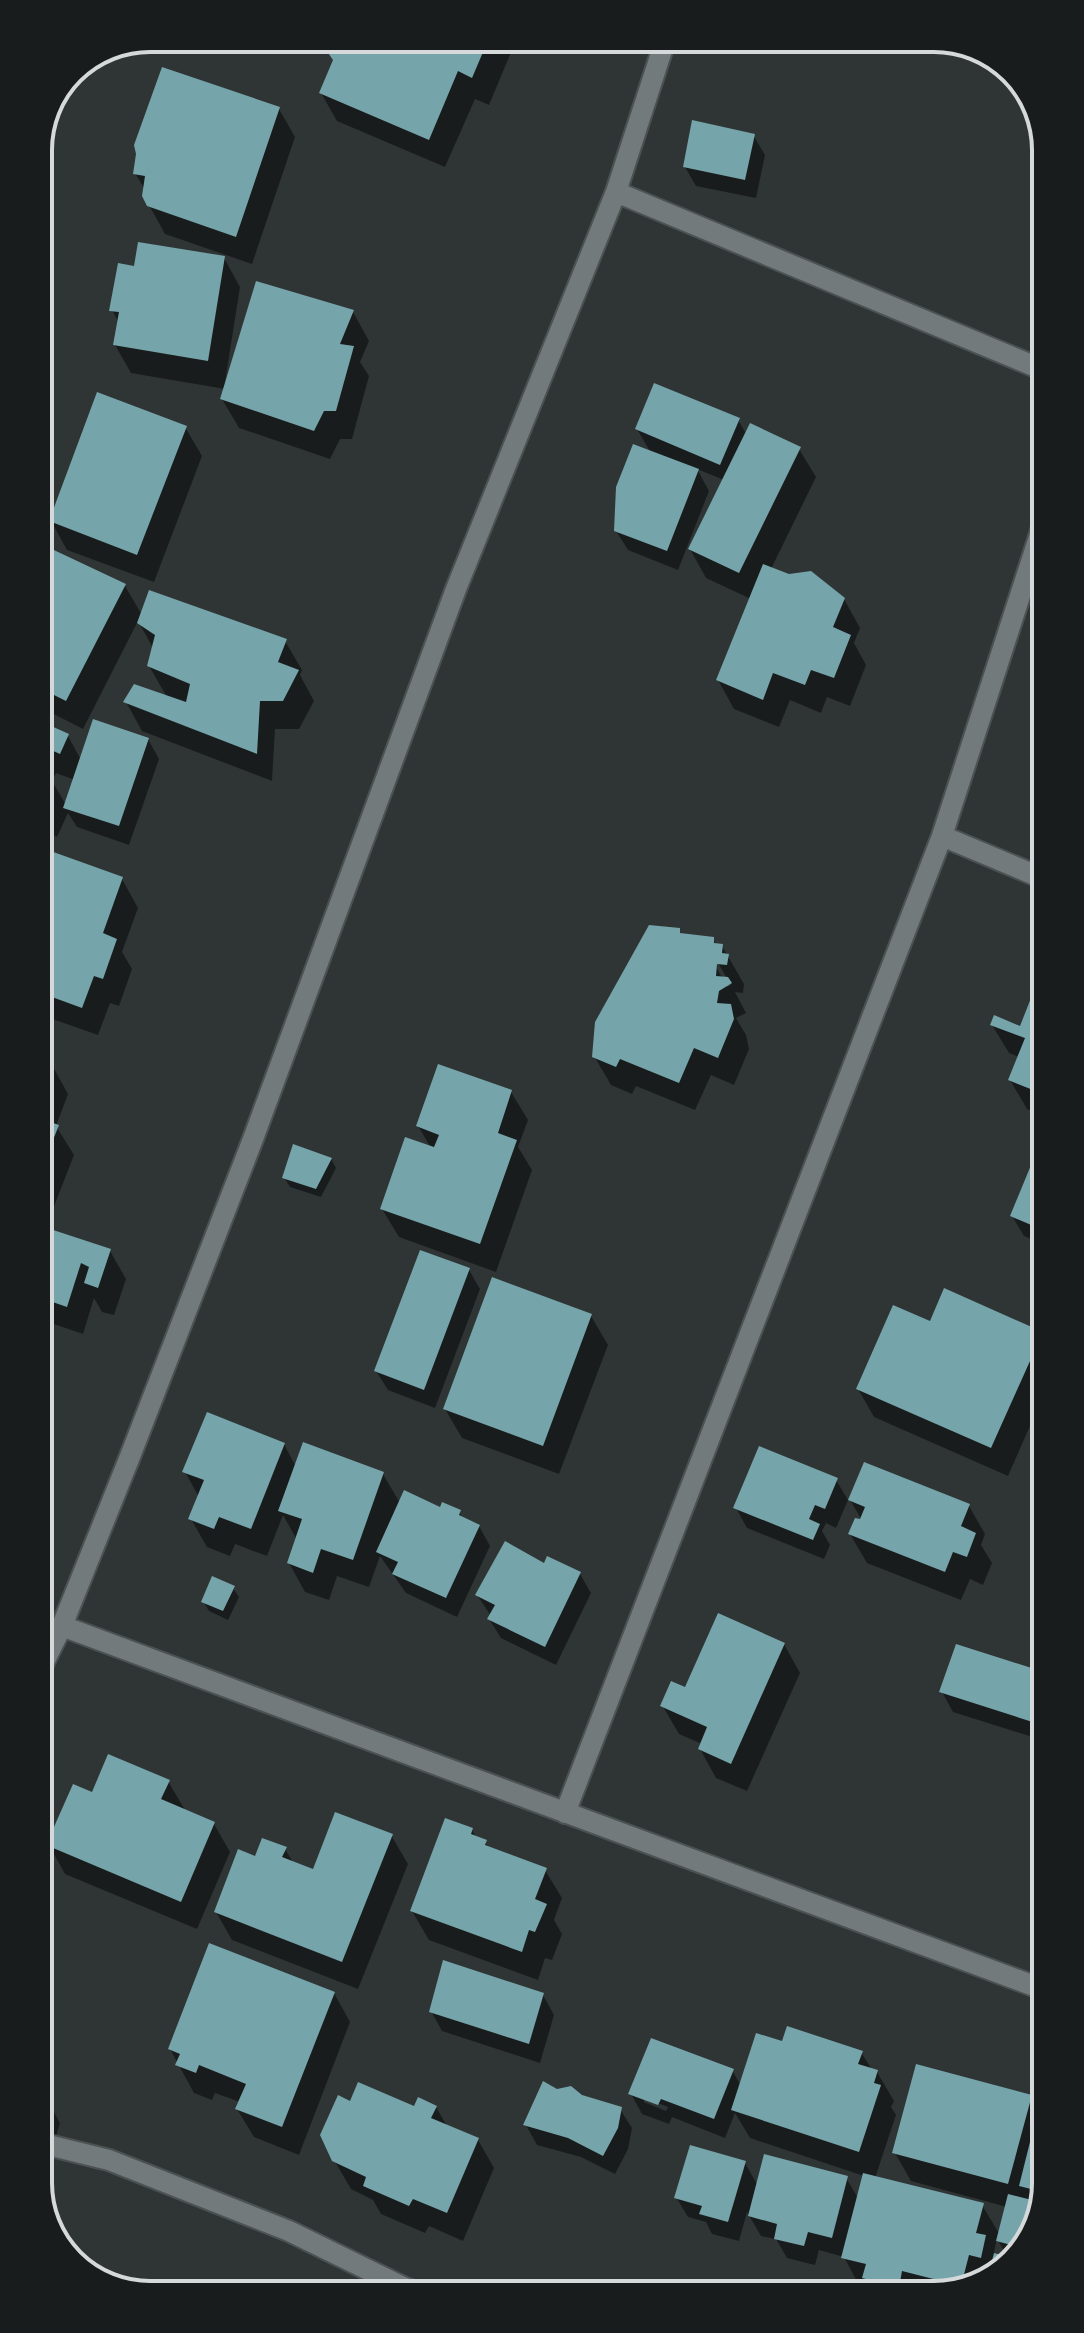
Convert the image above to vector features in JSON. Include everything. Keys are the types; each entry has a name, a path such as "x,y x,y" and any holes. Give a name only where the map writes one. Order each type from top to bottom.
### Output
{"street":[{"path":"52,1646 129,1459 253,1139 456,589 616,192 661,52"},
{"path":"616,192 1032,365"},
{"path":"565,1813 942,836 1032,559"},
{"path":"942,836 1032,874"},
{"path":"62,1626 1032,1985"},
{"path":"52,2146 109,2160 289,2231 391,2281"}],"building":[{"path":"327,52 483,52 472,78 458,71 429,140 319,93 333,60"},
{"path":"162,67 280,107 236,237 147,206 142,196 145,176 133,174 134,145"},
{"path":"692,120 755,134 745,180 683,167"},
{"path":"138,242 225,256 208,361 113,345 119,312 109,311 118,263 134,266"},
{"path":"256,281 354,310 340,344 354,346 336,411 324,411 314,431 220,399"},
{"path":"654,383 740,418 720,465 635,429"},
{"path":"97,392 187,426 137,555 52,522 52,513"},
{"path":"750,423 801,447 739,573 688,549"},
{"path":"633,444 699,469 667,551 614,531 616,487"},
{"path":"52,549 126,584 66,701 52,694"},
{"path":"763,564 789,574 811,571 845,598 833,627 851,635 834,678 811,670 805,685 773,673 763,700 716,680"},
{"path":"149,590 287,639 278,662 299,670 283,701 260,701 257,754 123,702 134,684 186,702 190,684 147,666 155,635 137,623"},
{"path":"93,719 149,738 119,826 63,808"},
{"path":"52,726 69,734 60,754 52,750"},
{"path":"52,852 123,877 103,933 117,939 103,979 94,976 82,1008 52,997"},
{"path":"649,925 680,928 680,933 714,937 714,943 723,944 722,953 729,954 727,965 717,964 716,976 728,977 732,983 719,991 717,1003 731,1004 734,1019 718,1058 694,1048 679,1083 620,1059 616,1067 592,1057 595,1022"},
{"path":"1032,995 1032,1090 1008,1080 1025,1038 990,1025 994,1015 1020,1026"},
{"path":"438,1064 512,1090 498,1133 517,1140 480,1244 380,1209 405,1137 434,1147 439,1135 416,1126"},
{"path":"52,1123 59,1125 52,1142"},
{"path":"293,1144 332,1158 316,1189 282,1178"},
{"path":"1032,1163 1032,1225 1010,1216"},
{"path":"52,1230 111,1249 98,1288 84,1283 89,1267 81,1263 67,1307 52,1302"},
{"path":"420,1250 470,1268 424,1390 374,1371"},
{"path":"492,1277 592,1314 543,1446 443,1409"},
{"path":"944,1288 1032,1327 1032,1357 991,1448 856,1389 893,1305 930,1321"},
{"path":"207,1412 285,1443 251,1529 219,1517 214,1529 188,1519 204,1480 182,1472"},
{"path":"303,1442 384,1472 353,1560 321,1549 313,1573 287,1563 302,1519 278,1511"},
{"path":"759,1446 838,1478 825,1509 815,1505 809,1519 820,1524 813,1540 733,1508"},
{"path":"864,1462 970,1504 961,1526 976,1533 967,1557 953,1552 945,1572 848,1534 855,1518 860,1519 865,1507 848,1500"},
{"path":"404,1490 440,1507 442,1502 461,1510 459,1515 480,1525 446,1598 392,1574 398,1562 376,1552"},
{"path":"505,1541 544,1563 547,1556 581,1572 545,1647 487,1619 495,1605 475,1595"},
{"path":"212,1576 235,1586 223,1611 201,1602"},
{"path":"718,1613 785,1643 731,1764 698,1749 707,1727 660,1706 671,1681 685,1687"},
{"path":"956,1644 1032,1668 1032,1722 939,1692"},
{"path":"108,1754 170,1780 161,1799 215,1822 181,1902 52,1848 52,1831 73,1784 92,1792"},
{"path":"335,1812 393,1834 342,1962 214,1912 238,1849 255,1856 262,1838 287,1847 282,1857 313,1869"},
{"path":"445,1818 473,1828 471,1834 487,1840 485,1845 547,1868 535,1899 547,1904 535,1932 529,1930 522,1952 410,1911"},
{"path":"209,1943 335,1992 282,2127 235,2109 246,2084 199,2065 196,2073 175,2065 180,2054 168,2049"},
{"path":"443,1960 544,1993 529,2044 429,2012"},
{"path":"787,2026 863,2051 858,2064 878,2070 874,2083 881,2085 859,2152 731,2110 756,2033 782,2041"},
{"path":"651,2038 734,2069 714,2119 661,2099 658,2105 628,2094"},
{"path":"916,2064 1032,2095 1008,2184 892,2153"},
{"path":"543,2081 557,2089 571,2086 582,2095 622,2107 618,2128 603,2156 568,2138 523,2125"},
{"path":"358,2082 414,2106 418,2097 437,2106 431,2118 479,2138 447,2213 413,2199 409,2206 363,2186 366,2177 332,2161 320,2135 338,2095 350,2101"},
{"path":"1032,2134 1032,2189 1019,2186"},
{"path":"690,2145 746,2161 728,2222 699,2214 702,2206 674,2198"},
{"path":"764,2154 848,2176 832,2238 808,2232 804,2246 774,2239 777,2224 748,2216"},
{"path":"863,2173 984,2203 976,2233 986,2235 981,2258 969,2255 963,2277 939,2280 902,2271 900,2281 873,2281 862,2278 866,2264 841,2258"},
{"path":"1008,2194 1030,2200 1025,2221 1010,2245 996,2241"}]}
